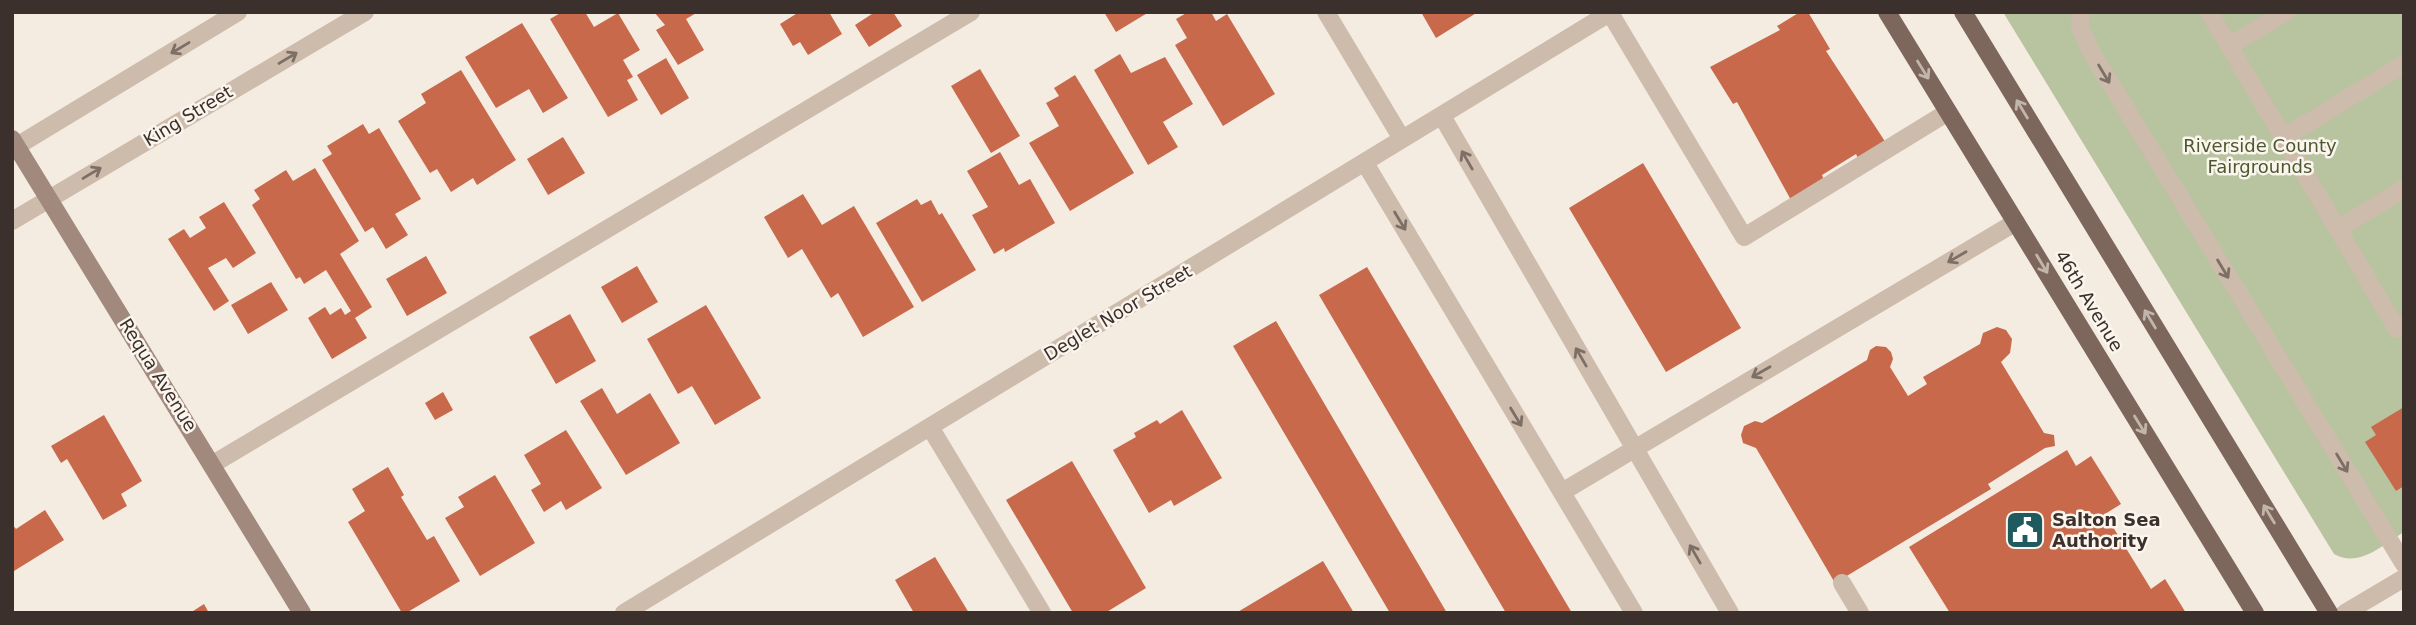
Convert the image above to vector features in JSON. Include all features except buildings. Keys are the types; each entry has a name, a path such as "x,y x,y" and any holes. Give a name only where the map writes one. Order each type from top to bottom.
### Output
{"main road":[{"name":"46th Avenue","path":"1887,12 2255,613"},
{"path":"1963,12 2329,613"}],"street":[{"path":"14,145 238,12"},
{"name":"King Street","path":"12,221 365,12"},
{"path":"213,464 971,12"},
{"path":"1326,12 1402,139"},
{"path":"2081,12 2080,27 2090,50 2404,564"},
{"path":"2209,12 2397,329 2404,324"},
{"path":"2229,46 2286,12"},
{"path":"1610,13 1744,237 1948,112"},
{"name":"Deglet Noor Street","path":"624,613 1610,13"},
{"path":"2283,138 2404,64"},
{"path":"1441,116 1730,613"},
{"name":"Requa Avenue","path":"14,145 213,464 302,613"},
{"path":"1365,163 1634,613"},
{"path":"2338,229 2404,189"},
{"path":"1562,492 1633,447 2016,222"},
{"path":"930,427 1042,613"},
{"path":"2345,613 2404,578"},
{"path":"1842,583 1860,613"}],"green space":[{"name":"Riverside County Fairgrounds","path":"2003,12 2404,12 2404,532 2361,557 2343,558 2334,554"}],"place":[{"name":"Salton Sea Authority","path":"2025,530"}]}
